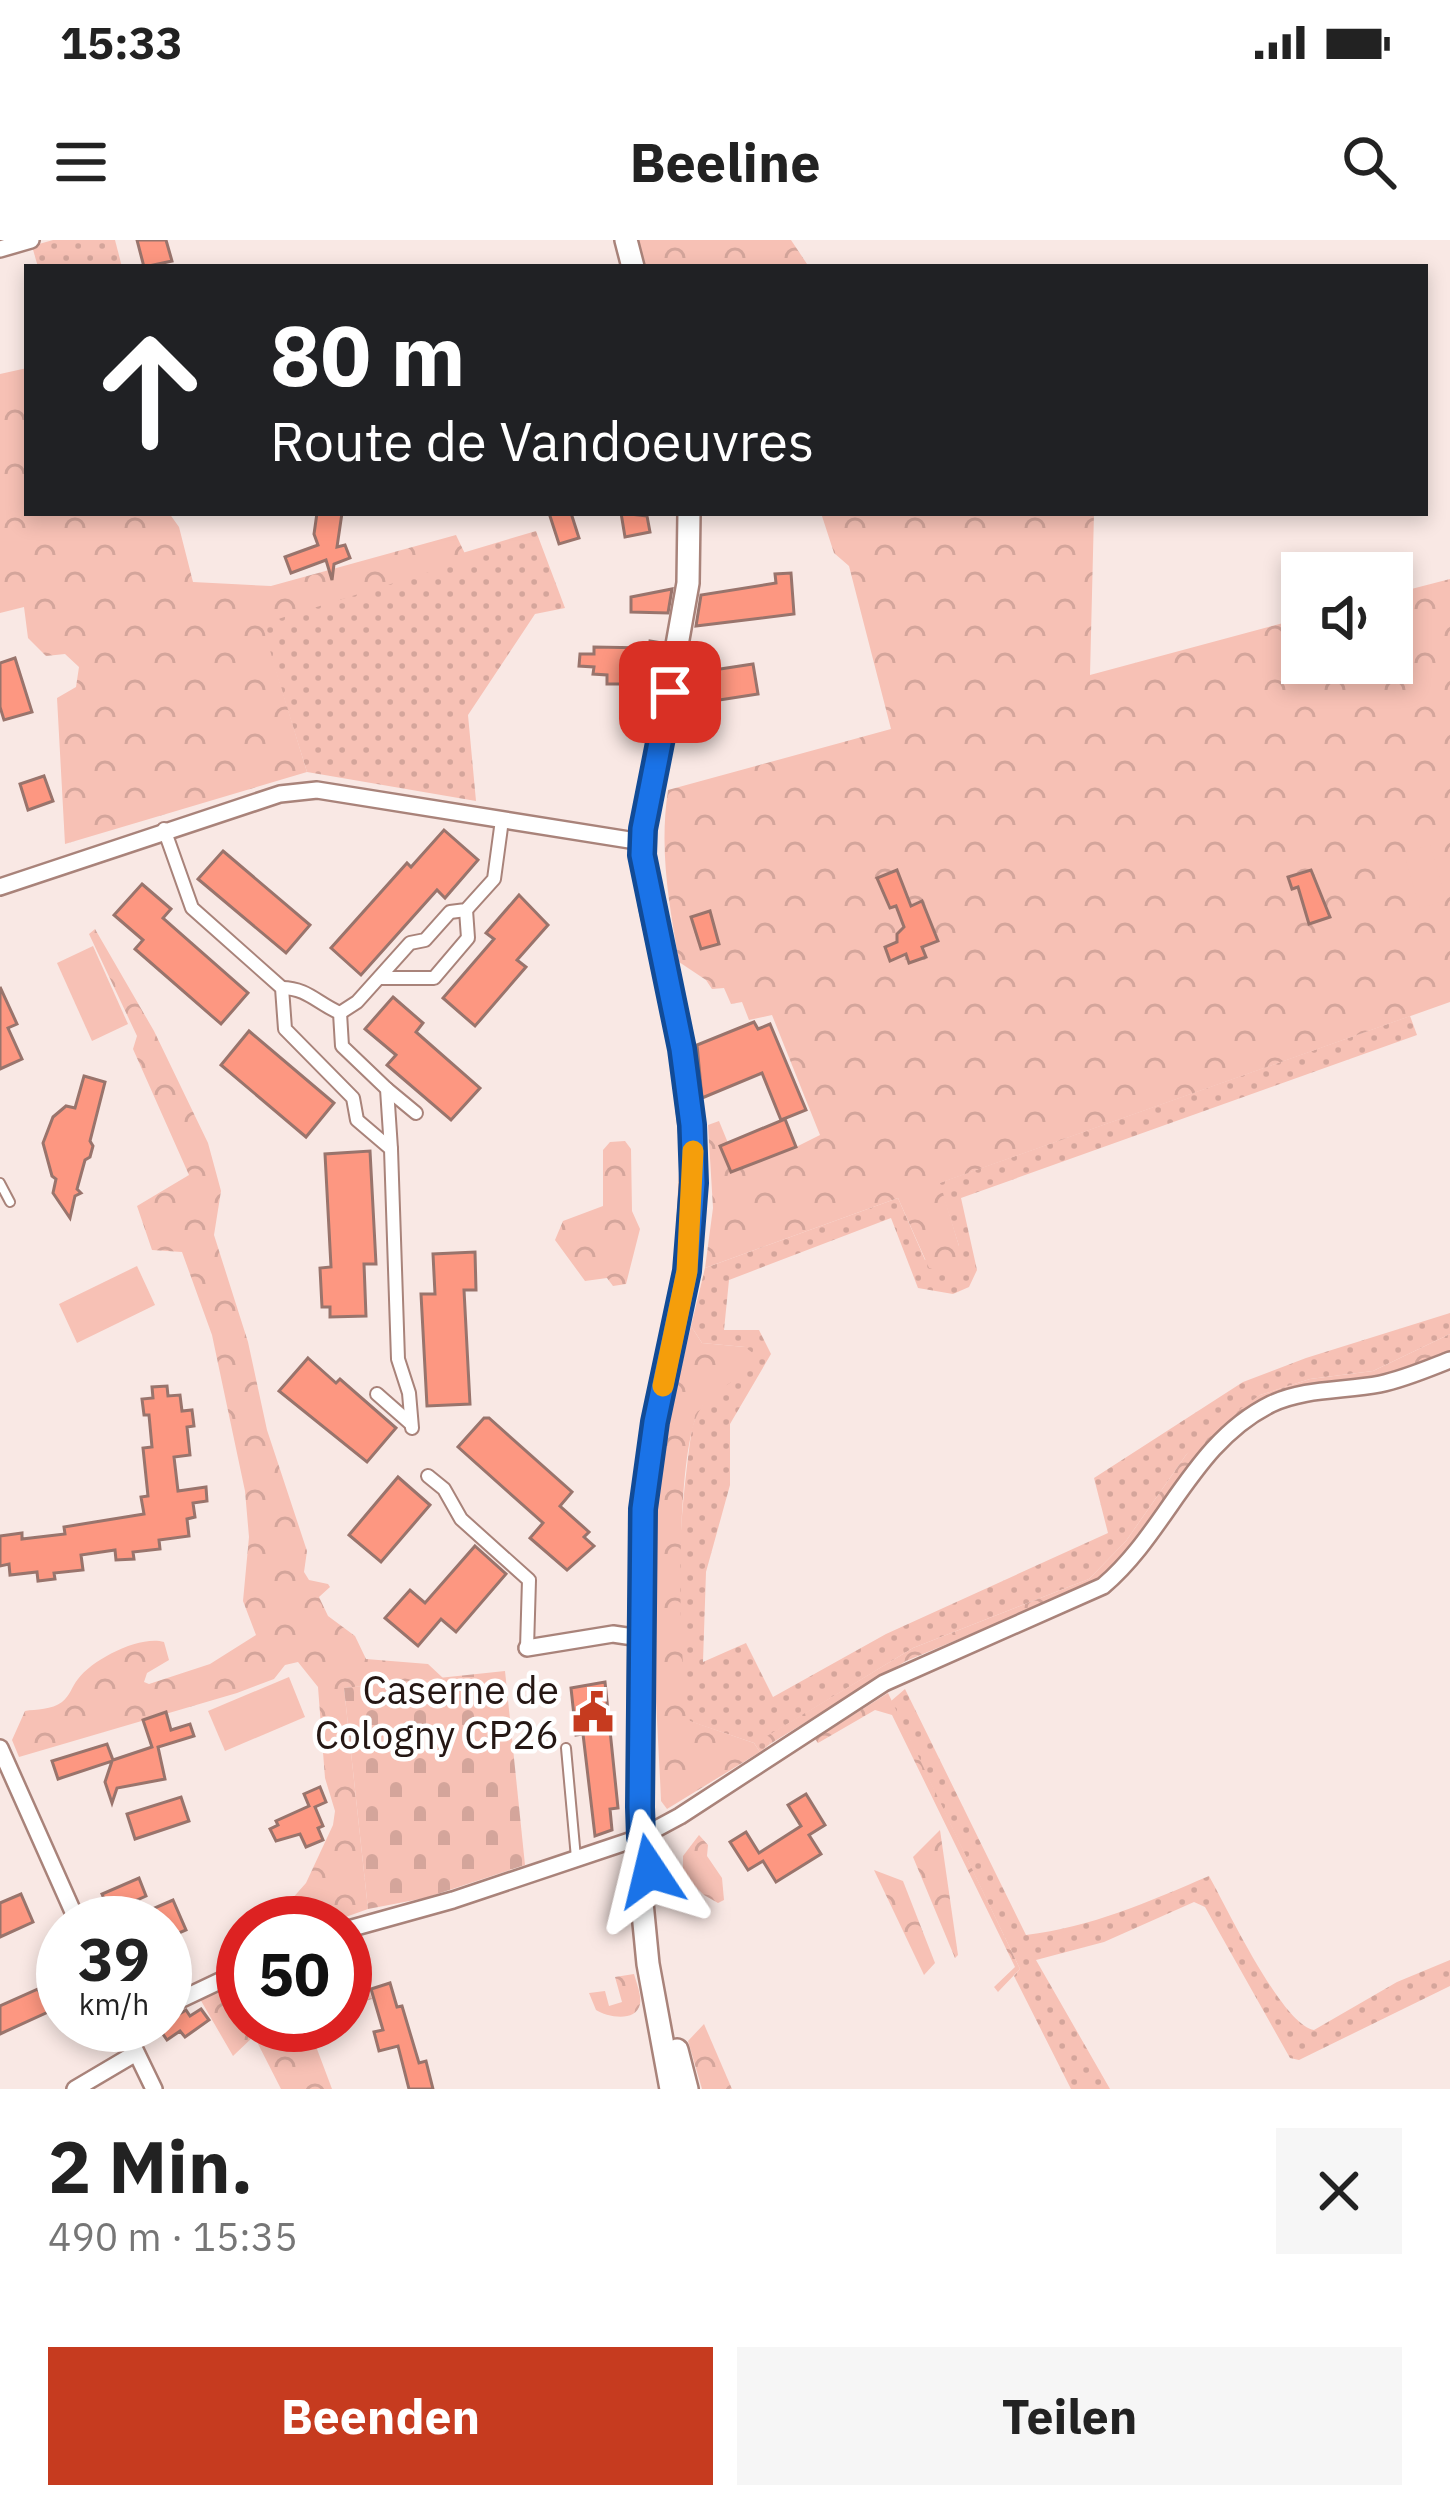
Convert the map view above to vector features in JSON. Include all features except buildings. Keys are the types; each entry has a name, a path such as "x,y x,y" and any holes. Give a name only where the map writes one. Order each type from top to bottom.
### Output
{"main road":[{"path":"671,2089 639,1872 643,1509 655,1422 687,1271 694,1183 682,1049 642,842 688,583 689,516"},
{"path":"654,1963 687,2089"}],"street":[{"path":"0,249 31,240"},
{"path":"0,886 164,829 280,794 317,790 642,842"},
{"path":"340,1012 357,1003 410,943 425,940 450,913 466,910 494,878 502,820"},
{"path":"164,829 192,908 282,988 301,988 340,1012"},
{"path":"380,978 434,978 468,938 466,910"},
{"path":"282,988 285,1029 353,1098 357,1120 391,1149"},
{"path":"340,1012 342,1046 416,1113"},
{"path":"377,1394 411,1425 409,1393 398,1359 387,1089"},
{"path":"372,1922 641,1837 884,1683 1103,1586 1130,1560 1210,1450 1268,1405 1305,1393 1391,1381 1450,1360"},
{"path":"428,1476 444,1489 460,1519 529,1580 526,1648 613,1634 640,1638"},
{"path":"0,1748 66,1896"},
{"path":"75,2089 136,2053 154,2089"}],"lane":[{"path":"0,1183 10,1202"},
{"path":"566,1748 576,1860"}],"green space":[{"path":"53,240 115,240 121,264 37,264 32,246"},
{"path":"638,240 791,240 807,264 645,264"},
{"path":"24,369 24,516 171,516 179,527 193,582 271,586 456,535 468,560 262,624 307,772 65,844 57,698 76,687 79,667 65,654 46,656 28,638 24,607 0,613 0,374"},
{"path":"822,516 1094,516 1090,675 1281,624 1281,684 1413,684 1413,589 1450,579 1450,1002 940,1183 959,1246 958,1268 950,1273 929,1268 898,1198 705,1268 713,1208 708,1125 719,1121 728,1143 796,1147 820,1135 772,1015 749,1020 742,1002 731,1004 724,988 712,989 679,962 665,855 668,790 891,729 849,566 834,553"},
{"path":"536,531 565,608 535,614 468,715 476,801 307,772 258,614"},
{"path":"1430,845 1446,900 1420,908 1404,853"},
{"path":"95,929 154,1031 208,1143 221,1191 214,1235 248,1342 267,1430 307,1551 304,1572 309,1580 328,1584 319,1597 328,1616 355,1636 366,1659 428,1664 443,1678 344,1688 367,1896 294,1896 306,1883 335,1811 325,1778 318,1687 298,1662 285,1665 274,1679 237,1693 19,1757 12,1740 25,1711 62,1702 85,1671 118,1650 164,1642 169,1660 147,1673 144,1682 149,1684 210,1664 256,1635 243,1601 249,1537 245,1491 212,1335 182,1252 152,1250 137,1206 189,1175 133,1049 137,1036 89,934"},
{"path":"93,946 128,1024 92,1041 57,963"},
{"path":"1410,1016 1417,1035 961,1198 977,1270 969,1287 953,1294 918,1288 891,1218 729,1280 724,1330 759,1330 771,1354 730,1424 730,1485 706,1572 703,1662 746,1643 773,1697 886,1634 1108,1533 1094,1478 1243,1382 1450,1313 1450,1334 1373,1371 1310,1379 1260,1395 1186,1455 1126,1541 1089,1579 913,1648 768,1736 770,1744 760,1752 754,1743 689,1721 680,1650 679,1575 692,1428 698,1411 745,1347 702,1343 691,1326 705,1268 898,1198 925,1260 959,1246 939,1183"},
{"path":"625,1141 631,1149 632,1211 640,1229 626,1284 613,1286 607,1278 585,1281 555,1240 563,1221 603,1206 603,1150 610,1142"},
{"path":"137,1266 155,1305 77,1343 59,1304"},
{"path":"691,1326 702,1343 745,1347 754,1354 745,1370 704,1404 691,1437 680,1564 690,1721 754,1743 760,1752 667,1809 661,1801 654,1543 663,1461"},
{"path":"1450,1334 1450,1352 1387,1374 1298,1386 1263,1399 1208,1440 1101,1580 906,1661 770,1744 767,1736 913,1648 1089,1579 1126,1541 1186,1455 1208,1432 1260,1395 1310,1379 1373,1371"},
{"path":"505,1671 525,1865 425,1898 372,1908 372,1896 367,1896 344,1688"},
{"path":"289,1677 305,1717 225,1751 208,1711"},
{"path":"905,1689 1026,1935 1097,1920 1209,1876 1271,1988 1301,2023 1314,2030 1397,1982 1450,1960 1450,1986 1299,2060 1290,2058 1205,1907 1194,1902 1104,1942 1036,1960 1110,2089 1071,2089 1014,1976 1020,1969 891,1701"},
{"path":"888,1693 1020,1969 998,1992 994,1987 1015,1967 892,1715 875,1710 818,1743 815,1739"},
{"path":"940,1830 958,1955 955,1958 913,1857"},
{"path":"699,1835 722,1878 724,1900 718,1903 683,1874 683,1856"},
{"path":"874,1870 903,1881 935,1963 924,1975"},
{"path":"634,1974 640,2004 633,2014 621,2017 596,2010 589,1993 605,1991 609,2006 622,2002 615,1977"},
{"path":"216,1992 216,2027 200,1999"},
{"path":"704,2024 732,2089 702,2089 688,2041"},
{"path":"262,2052 318,2052 332,2089 281,2089"}],"slow traffic":[{"path":"663,1386 687,1271 693,1151"}],"place":[{"name":"Caserne de Cologny CP26","path":"593,1712"}],"route":[{"path":"650,1871 641,1837 640,1807 643,1509 655,1422 687,1271 694,1183 682,1049 642,855 670,692"}]}
